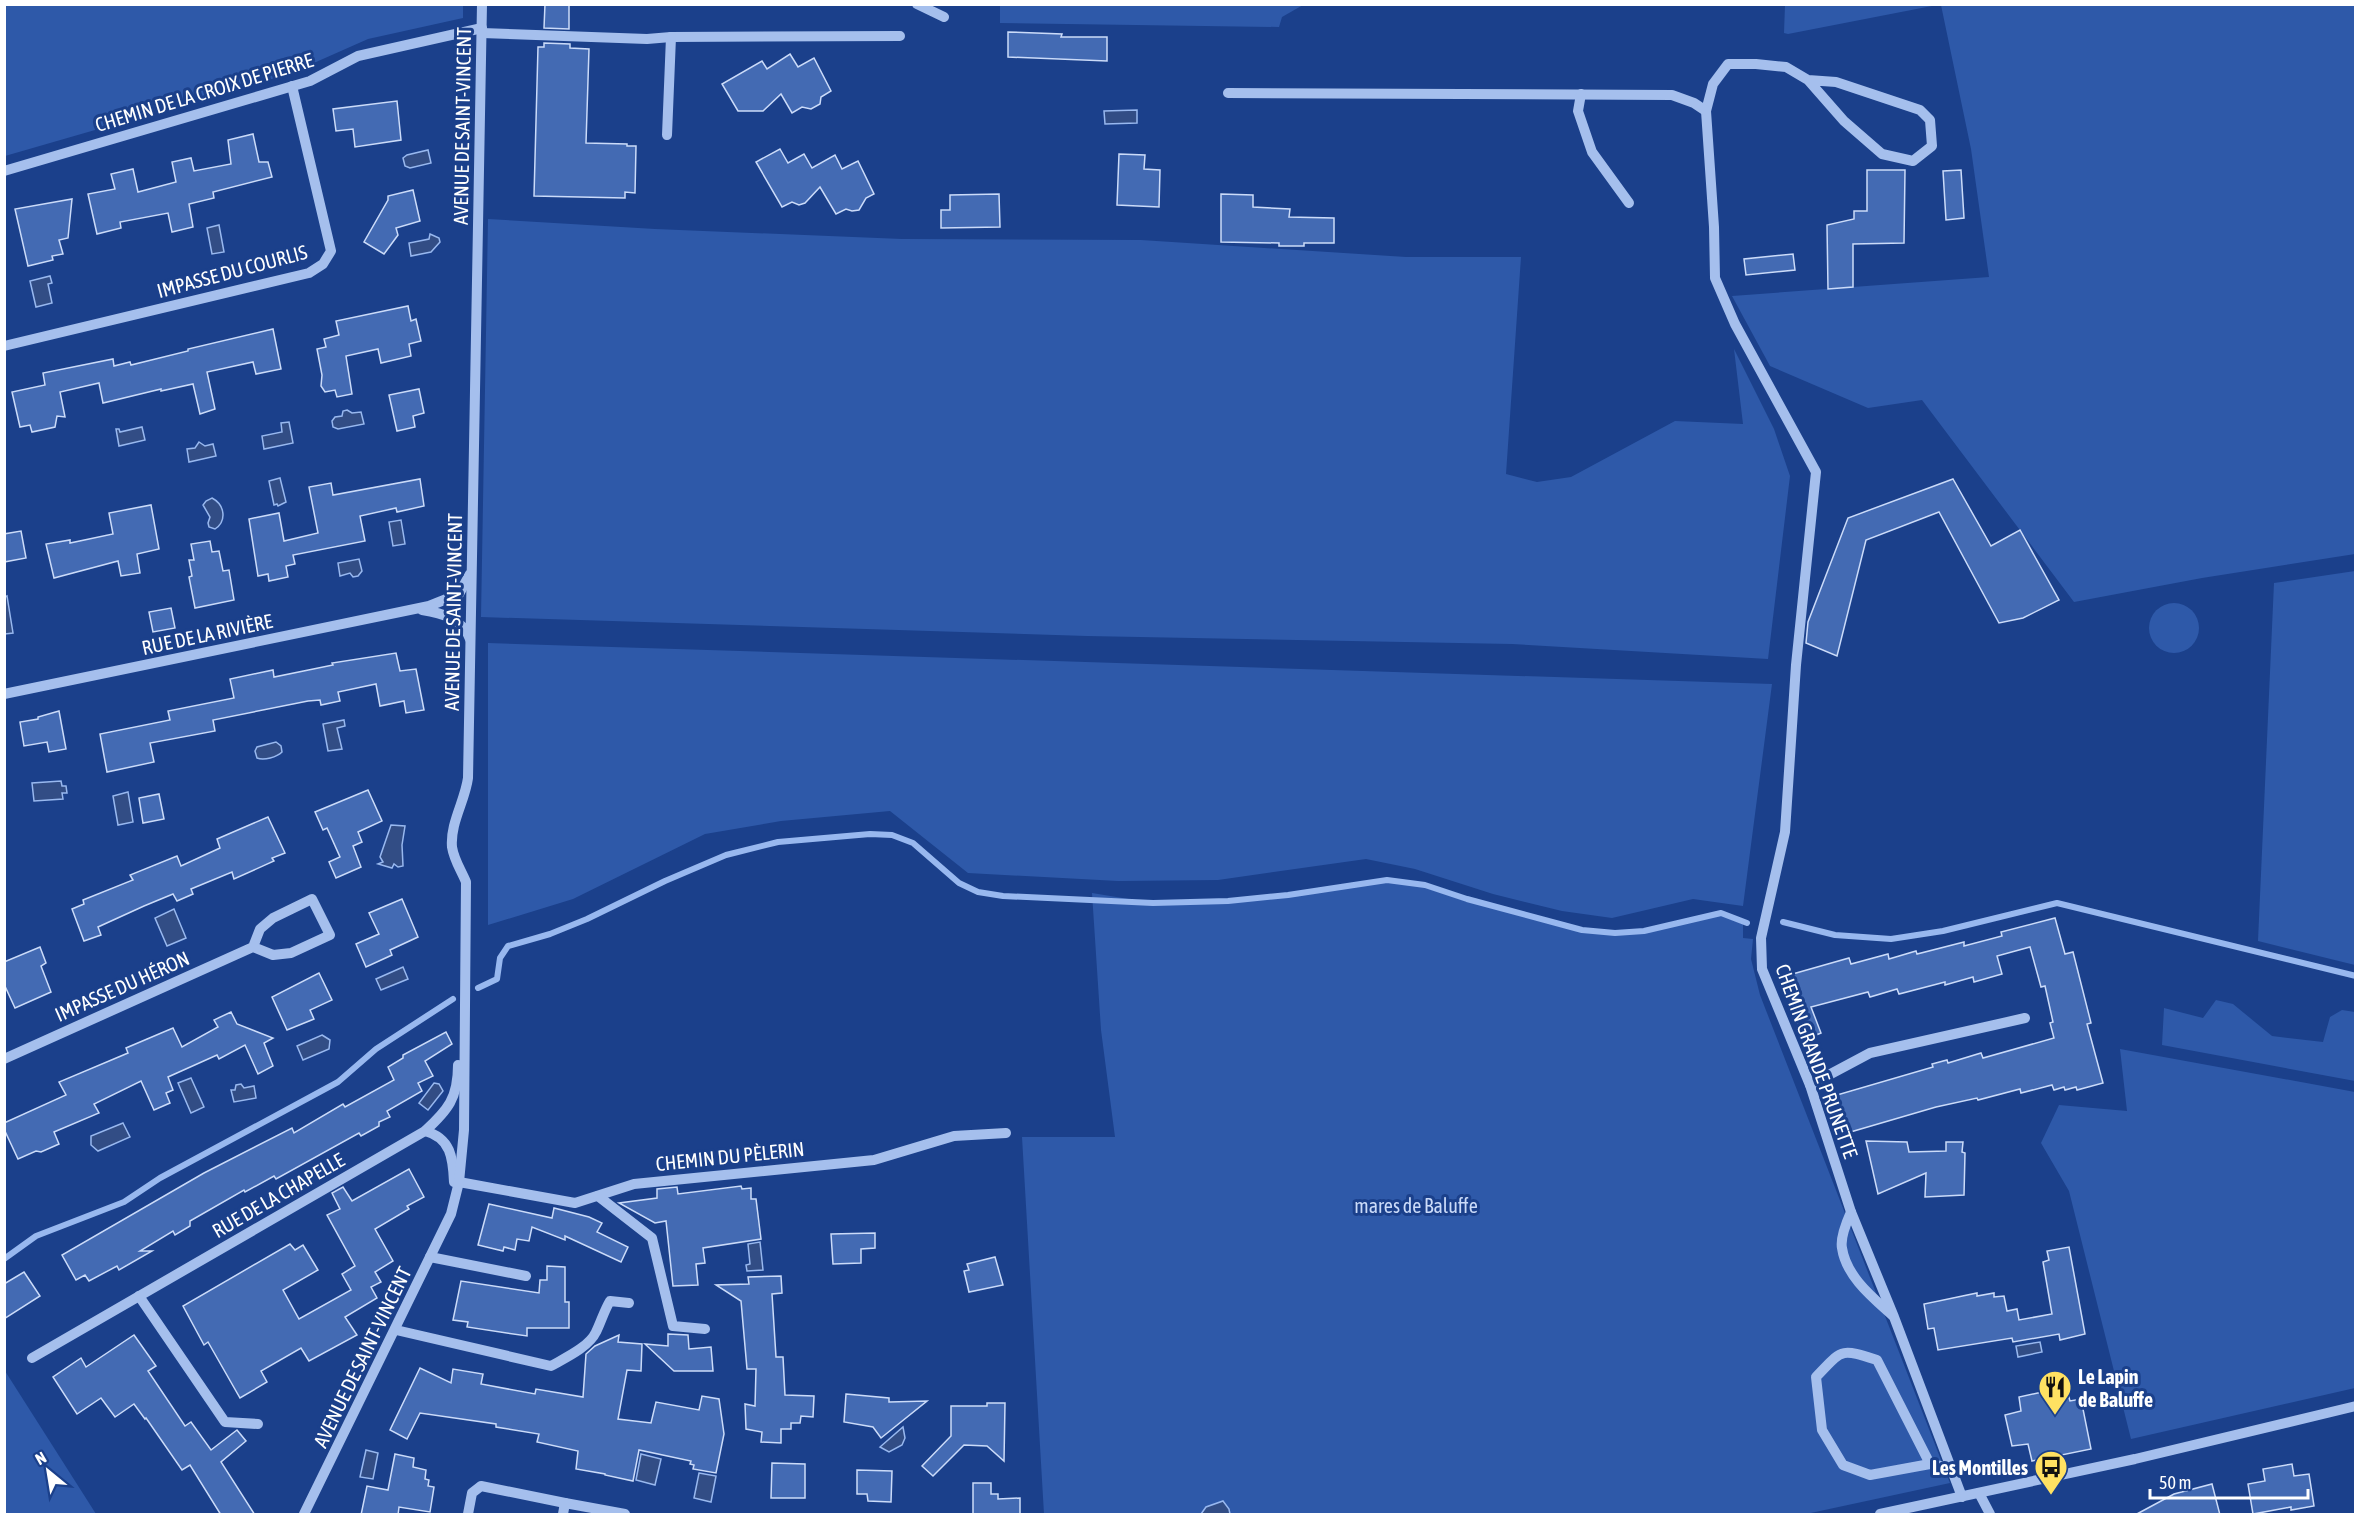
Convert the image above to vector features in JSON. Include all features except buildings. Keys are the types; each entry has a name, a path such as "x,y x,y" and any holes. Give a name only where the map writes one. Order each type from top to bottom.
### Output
{"street":[{"name":"AVENUE DE SAINT-VINCENT","path":"304,1515 451,1214 459,1182 464,1130 466,882 456,861 452,840 468,778 482,4"},
{"path":"917,4 944,17"},
{"name":"CHEMIN DE LA CROIX DE PIERRE","path":"4,171 310,81 358,56 482,30 647,39 900,36"},
{"path":"667,135 671,37"},
{"path":"1228,93 1672,94 1706,111 1713,84 1728,64 1756,64 1786,67 1808,80 1844,121 1882,154 1913,161 1932,146 1930,120 1920,110 1836,82 1808,80"},
{"name":"IMPASSE DU COURLIS","path":"4,346 309,273 323,264 331,250 292,86"},
{"path":"1581,94 1578,111 1592,152 1629,203"},
{"name":"CHEMIN GRANDE PRUNETTE","path":"1706,111 1715,278 1736,324 1816,472 1796,665 1785,832 1761,938 1762,969 1810,1085 1851,1212 1894,1317 1962,1497"},
{"name":"RUE DE LA RIVIÈRE","path":"4,694 445,601 459,594 468,581 472,565"},
{"name":"RUE DE LA RIVIÈRE","path":"416,608 455,620 466,629 470,640"},
{"path":"312,899 330,935 291,953 273,955 254,947 260,929 273,918 312,899"},
{"name":"IMPASSE DU HÉRON","path":"4,1059 254,947"},
{"name":"RUE DE LA CHAPELLE","path":"32,1358 425,1131 444,1113 455,1097 459,1029 465,1010"},
{"path":"1810,1085 1870,1053 2025,1018"},
{"name":"AVENUE DE SAINT-VINCENT","path":"425,1131 447,1144 452,1156 454,1181 451,1214"},
{"name":"CHEMIN DU PÈLERIN","path":"459,1182 575,1203 634,1184 874,1160 954,1136 1006,1133"},
{"path":"598,1196 652,1238 673,1326 705,1329"},
{"path":"1851,1212 1841,1247 1851,1272 1868,1293 1894,1317"},
{"path":"430,1257 526,1276"},
{"path":"140,1296 225,1422 258,1424"},
{"path":"396,1330 551,1366 576,1351 595,1334 602,1314 610,1301 629,1304"},
{"path":"1930,1464 1877,1360 1849,1351 1838,1354 1816,1377 1822,1430 1843,1465 1870,1475 1930,1464 1951,1468"},
{"path":"1880,1515 2135,1459 2355,1406"},
{"path":"468,1515 472,1492 481,1486 625,1515"},
{"path":"1979,1493 1990,1515"},
{"path":"563,1515 565,1503"}],"green space":[{"path":"5,4 463,4 463,18 368,39 289,74 5,156"},
{"path":"1000,4 1303,5 1282,17 1279,27 1000,23"},
{"path":"1785,4 1937,5 1788,34 1784,33"},
{"path":"1941,5 2355,5 2355,554 2202,578 2074,602 1922,400 1868,408 1770,366 1732,296 1989,277 1971,149"},
{"path":"488,219 655,229 902,239 1141,240 1406,257 1521,257 1506,474 1537,482 1571,477 1675,421 1743,424 1734,349 1774,429 1790,476 1768,659 1512,644 1087,636 481,617"},
{"path":"2356,571 2355,965 2258,941 2274,583"},
{"path":"2174,603 2188,607 2195,614 2199,628 2195,642 2188,649 2174,653 2160,649 2153,642 2149,628 2153,614 2160,607"},
{"path":"488,643 1772,684 1743,906 1693,899 1612,918 1562,911 1493,894 1415,869 1366,859 1218,880 1118,881 968,873 890,811 781,821 705,834 573,899 488,925"},
{"name":"mares de Baluffe","path":"1387,880 1425,885 1467,899 1582,930 1615,933 1644,931 1721,913 1743,923 1743,938 1753,939 1751,959 1760,995 1950,1483 1806,1514 1044,1514 1022,1137 1115,1137 1101,1030 1092,893 1153,903 1228,901 1288,895"},
{"path":"2216,1000 2233,1004 2272,1036 2323,1042 2330,1017 2342,1010 2355,1012 2355,1081 2162,1045 2164,1008 2203,1018"},
{"path":"2120,1049 2355,1092 2355,1388 2131,1439 2069,1191 2041,1143 2059,1105 2127,1111"},
{"path":"5,1371 96,1514 5,1514"}],"shaded area":[{"path":"1137,110 1137,123 1105,124 1104,111"},
{"path":"428,150 431,163 410,168 405,166 403,158 407,155"},
{"path":"219,225 224,252 212,254 207,228"},
{"path":"430,234 439,238 440,242 431,252 411,256 409,243 429,239"},
{"path":"50,276 52,283 48,284 52,303 36,307 30,281"},
{"path":"347,410 352,413 361,412 364,424 338,429 333,427 332,421 335,417 342,416 343,411"},
{"path":"289,422 293,443 264,449 262,436 282,432 281,423"},
{"path":"142,427 145,440 119,446 116,429 120,432"},
{"path":"199,442 205,446 213,444 216,456 189,462 187,449 195,448"},
{"path":"280,478 286,502 278,506 274,505 269,481"},
{"path":"212,498 220,505 223,513 219,526 215,529 209,527 210,517 203,505"},
{"path":"401,520 405,544 393,546 389,522"},
{"path":"359,559 362,571 358,576 353,577 350,573 340,576 338,563"},
{"path":"7,596 13,633 5,634 5,597"},
{"path":"344,720 345,726 337,728 342,749 328,751 323,724"},
{"path":"276,742 281,746 282,752 270,758 257,758 255,751 257,747"},
{"path":"61,781 62,786 66,786 67,793 62,793 63,799 34,801 32,783"},
{"path":"128,792 133,822 118,825 113,796"},
{"path":"391,825 405,826 402,845 403,866 398,867 394,864 392,868 378,864 383,862 380,857"},
{"path":"174,909 186,938 167,946 155,918"},
{"path":"403,967 408,979 381,990 376,979"},
{"path":"322,1035 330,1040 329,1049 303,1060 297,1046"},
{"path":"191,1078 204,1107 191,1113 178,1083"},
{"path":"434,1083 439,1084 443,1091 428,1110 419,1103"},
{"path":"241,1084 244,1088 254,1086 256,1098 234,1102 231,1090 235,1090 236,1085"},
{"path":"123,1123 130,1137 98,1151 91,1145 91,1136"},
{"path":"760,1242 763,1270 747,1271 746,1265 750,1264 748,1244"},
{"path":"2040,1342 2042,1352 2018,1357 2016,1346"},
{"path":"903,1427 905,1438 902,1445 889,1452 880,1447"},
{"path":"366,1450 378,1453 373,1479 360,1477"},
{"path":"641,1454 661,1459 655,1485 636,1480"},
{"path":"699,1473 716,1476 711,1502 694,1498"},
{"path":"1223,1501 1230,1514 1201,1514 1206,1507"}],"waterway":[{"path":"478,988 497,979 500,958 508,946 550,934 587,919 665,881 726,855 778,842 870,834 892,835 913,843 959,883 978,892 1003,896 1153,903 1228,901 1288,895 1387,880 1425,885 1467,899 1582,930 1615,933 1644,931 1721,913 1747,923"},
{"path":"1783,922 1835,935 1891,939 1943,931 2057,903 2356,976"},
{"path":"4,1259 36,1236 124,1202 160,1178 338,1082 376,1049 453,999"}],"place":[{"name":"Le Lapin de Baluffe","path":"2055,1416"},
{"name":"Les Montilles","path":"2051,1496"}]}
